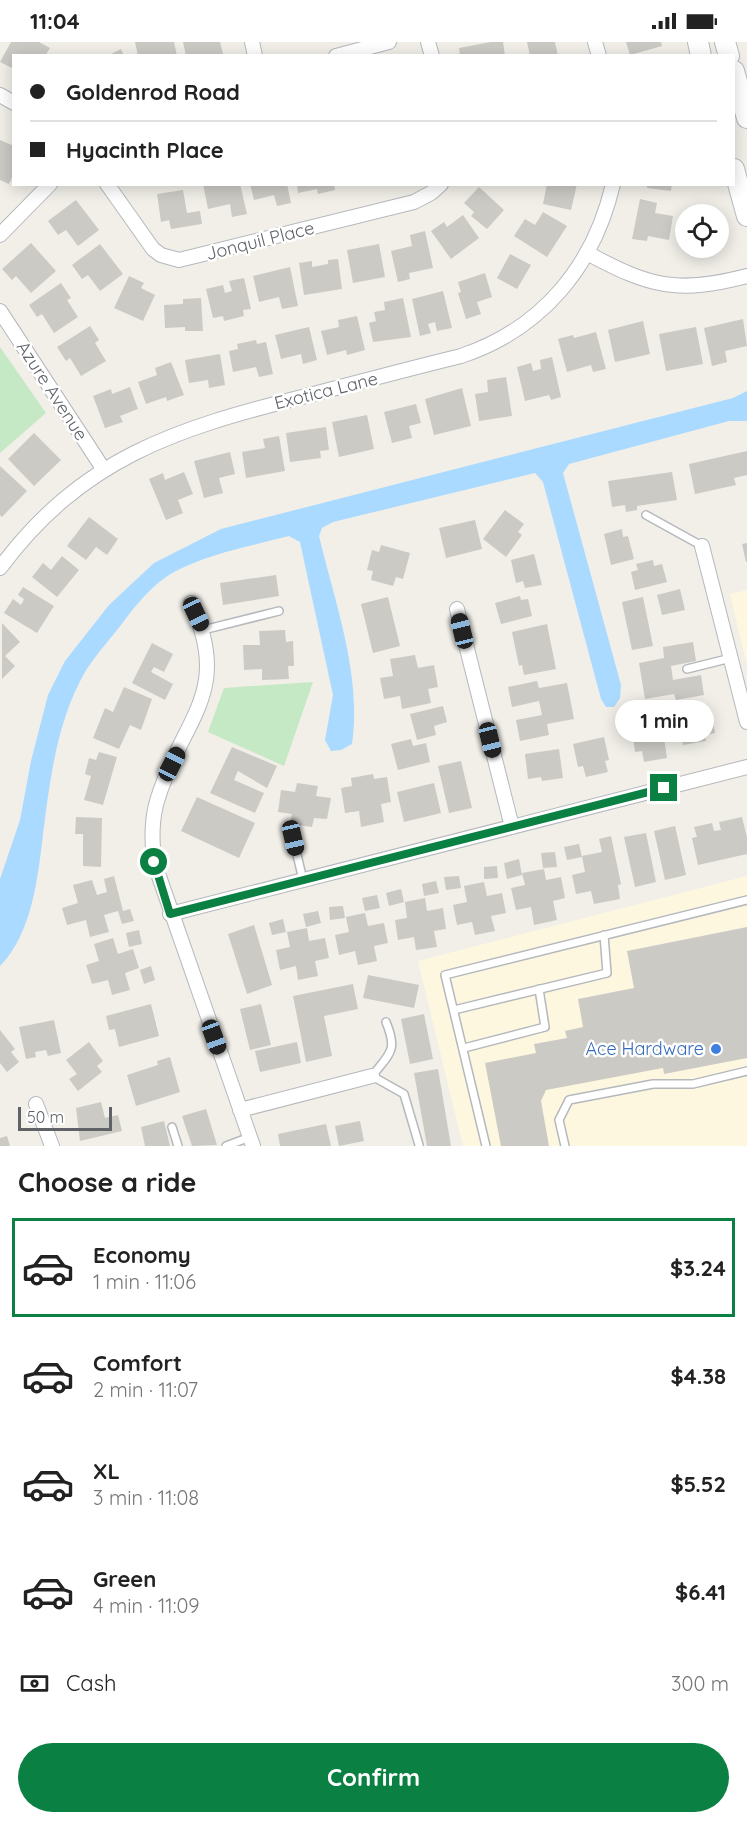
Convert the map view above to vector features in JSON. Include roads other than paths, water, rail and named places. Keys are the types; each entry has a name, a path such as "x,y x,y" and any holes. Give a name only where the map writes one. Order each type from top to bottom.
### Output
{"street":[{"path":"344,54 389,42"},
{"path":"735,75 747,118"},
{"path":"735,173 747,216"},
{"path":"0,235 48,186"},
{"name":"Jonquil Place","path":"108,186 153,249 161,255 179,260 414,202 439,186"},
{"name":"Exotica Lane","path":"0,568 52,511 104,470 167,436 199,424 461,356 496,342 521,327 551,303 589,254 604,219 612,186"},
{"path":"589,254 623,273 663,285 695,287 747,276"},
{"name":"Azure Avenue","path":"0,312 104,470"},
{"path":"702,546 747,722"},
{"path":"191,603 202,630 207,652 205,690 200,708 164,780 153,820 154,862 170,914 252,1142"},
{"path":"457,609 512,827"},
{"path":"170,914 747,767"},
{"path":"240,1110 372,1076"},
{"path":"36,1104 52,1146"}],"lane":[{"path":"646,515 702,546"},
{"path":"202,630 279,611"},
{"path":"687,669 731,658"},
{"path":"293,838 303,880"},
{"path":"486,1146 445,975 747,900"},
{"path":"454,1010 607,972 604,936"},
{"path":"464,1048 545,1028 539,990"},
{"path":"386,1022 393,1040 392,1048 372,1076 404,1094 419,1144"},
{"path":"565,1146 560,1120 569,1100 653,1084 693,1084 747,1071"},
{"path":"172,1127 178,1146"},
{"path":"226,1146 252,1142"}],"water":[{"path":"747,391 747,421 729,421 569,464 563,473 621,685 620,698 614,707 606,707 601,699 543,482 535,473 333,522 322,528 319,536 345,639 353,692 352,744 341,750 331,751 325,740 333,695 300,542 289,536 231,550 189,565 160,581 139,602 98,654 75,691 56,751 32,904 20,938 0,966 0,879 20,820 31,761 48,695 65,661 109,605 154,563 221,529 733,398"}],"place":[{"name":"Ace Hardware","path":"716,1049"}]}
